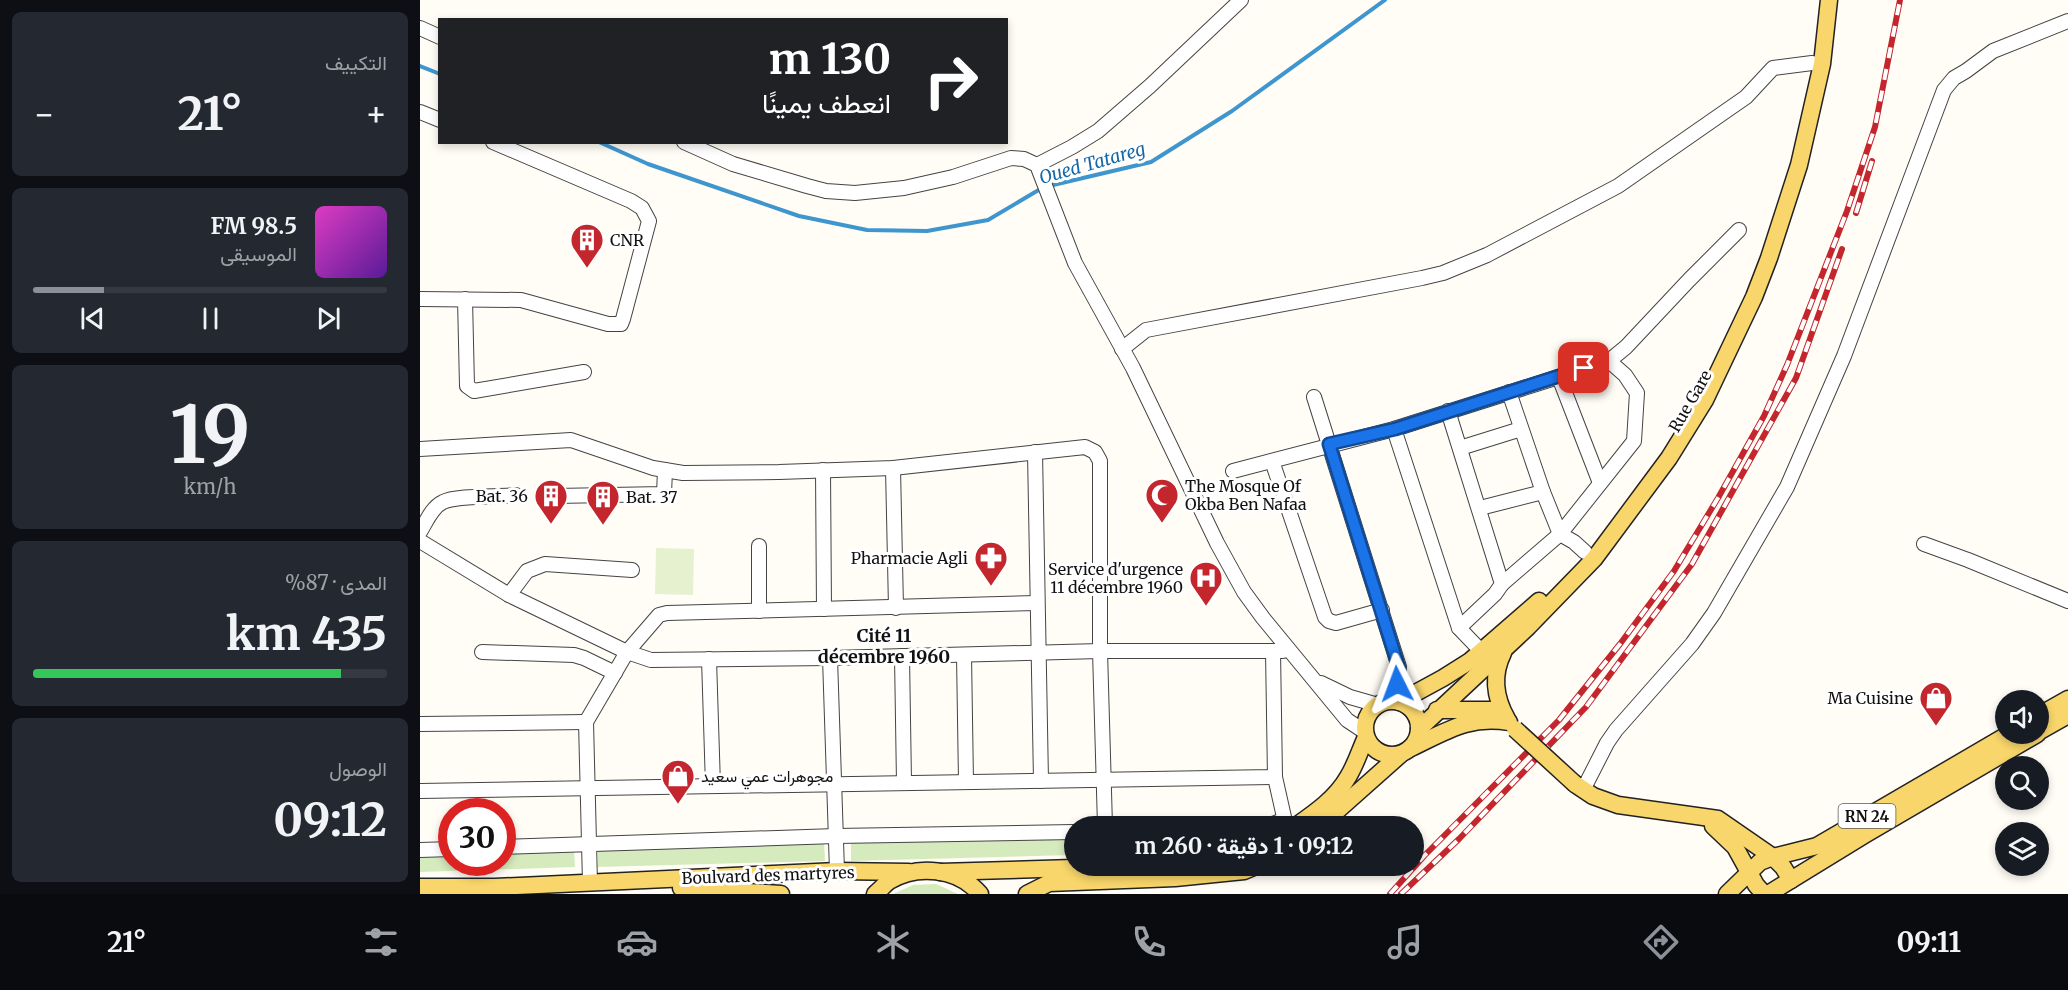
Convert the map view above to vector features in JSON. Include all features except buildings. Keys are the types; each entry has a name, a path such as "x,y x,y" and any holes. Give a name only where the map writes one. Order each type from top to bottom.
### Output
{"main road":[{"name":"Rue Gare","path":"1397,701 1443,678 1482,652 1539,602 1585,552 1629,498 1661,452 1696,394 1721,346 1760,255 1791,161 1812,63 1820,0"},
{"name":"Rue Gare","path":"1441,710 1594,559 1669,458 1705,400 1730,351 1769,258 1799,165 1822,64 1829,0"},
{"path":"1504,649 1495,680 1498,701 1509,721 1579,787 1593,796 1618,805 1701,816 1721,821 1773,857 1791,880"},
{"path":"2049,710 2068,699"},
{"path":"1304,816 1323,806 1337,793 1349,776 1366,734 1367,716 1378,705 1386,701 1406,704 1417,721 1417,740 1331,816"},
{"path":"1417,721 1441,710 1509,721"},
{"name":"RN 24","path":"2049,726 2068,715"},
{"path":"1366,734 1376,750 1393,756 1466,722 1484,719 1509,721"},
{"name":"RN 24","path":"1727,894 1760,862 1817,846 1995,742"},
{"name":"RN 24","path":"1766,894 2020,744"},
{"path":"1701,816 1722,833 1735,848 1756,885 1766,894"},
{"name":"Boulvard des martyres","path":"590,883 837,872 1064,871"},
{"path":"875,894 888,882 909,872"},
{"path":"940,872 954,875 974,887 980,894"},
{"path":"1027,894 1049,883 1083,876"},
{"path":"1156,876 1175,878 1195,876"},
{"path":"420,887 506,890 590,883 781,894"}],"street":[{"path":"1037,165 1098,131 1150,86 1241,0"},
{"path":"1579,787 1616,730 1692,644 1714,613 1786,486 1844,356 1944,90 1954,78 1993,51 2068,21"},
{"path":"420,28 438,36"},
{"path":"1122,348 1146,330 1422,278 1443,273 1487,255 1618,186 1746,97 1773,68 1812,63"},
{"path":"420,111 438,119"},
{"path":"420,299 521,300 608,324 621,324 650,221 642,208 631,201 498,144"},
{"path":"688,144 733,164 807,186 826,191 855,193 904,188 952,177 1011,158 1024,159 1037,165 1075,264 1122,348 1217,543 1245,592 1263,618 1347,720 1366,734"},
{"path":"1233,471 1329,444 1395,429 1609,362 1646,327 1689,279 1738,230"},
{"path":"465,299 468,386 474,391 585,372"},
{"path":"1459,628 1495,594 1502,584 1560,534 1634,441 1637,393 1625,375 1609,362"},
{"path":"1559,377 1600,483"},
{"path":"1509,393 1560,534 1585,552"},
{"path":"1314,397 1399,668 1397,701"},
{"path":"1448,411 1502,584"},
{"path":"1395,429 1459,628 1482,652"},
{"path":"1460,448 1521,429"},
{"path":"420,449 571,440 653,468 682,473 893,468 1085,447 1095,452 1100,461 1100,651 1105,816"},
{"path":"1035,452 1041,781"},
{"path":"1272,461 1325,617 1336,623 1382,610"},
{"path":"893,468 896,608"},
{"path":"555,495 664,494 664,470"},
{"path":"823,470 824,609"},
{"path":"1480,508 1543,492"},
{"path":"420,532 432,512 443,502 516,495"},
{"path":"420,541 509,595 627,652 651,660 1100,651 1291,652"},
{"path":"1924,544 2068,601"},
{"path":"759,546 759,611"},
{"path":"509,595 527,572 545,564 632,570"},
{"path":"590,883 586,722 627,652 659,615 1037,603"},
{"path":"1273,651 1275,777 1286,816"},
{"path":"482,652 574,655 615,673"},
{"path":"964,655 966,782"},
{"path":"902,656 904,783"},
{"path":"830,658 837,872"},
{"path":"709,659 713,786"},
{"path":"1315,680 1350,697 1378,705"},
{"path":"420,724 586,722"},
{"path":"420,791 1275,777"},
{"path":"516,846 1064,831"},
{"path":"420,850 438,849"}],"green space":[{"path":"656,548 694,549 693,595 655,594"},
{"path":"1064,836 1064,855 851,861 851,843"},
{"path":"824,841 825,861 598,867 598,848"},
{"path":"574,850 575,867 516,869 516,852"},
{"path":"438,853 438,871 420,872 420,854"},
{"path":"936,884 958,894 893,894 913,885"}],"waterway":[{"name":"Oued Tatareg","path":"1049,186 1151,162 1232,111 1385,0"},
{"name":"Oued Tatareg","path":"420,66 438,73"},
{"name":"Oued Tatareg","path":"603,144 648,164 799,216 867,230 927,231 988,220 1042,188"}],"railway":[{"path":"1390,894 1425,855 1559,720 1620,644 1674,571 1718,498 1764,416 1787,365 1847,211 1875,127 1900,0"},
{"path":"1856,213 1872,161"},
{"path":"1401,894 1459,839 1586,707 1692,564 1796,378 1842,249"}],"place":[{"name":"CNR","path":"587,269"},
{"name":"The Mosque Of Okba Ben Nafaa","path":"1162,524"},
{"name":"Bat. 36","path":"551,525"},
{"name":"Bat. 37","path":"603,526"},
{"name":"Pharmacie Agli","path":"991,587"},
{"name":"Service d'urgence 11 décembre 1960","path":"1206,607"},
{"name":"Ma Cuisine","path":"1936,727"},
{"name":"مجوهرات عمي سعيد","path":"678,805"}],"district":[{"name":"Cité 11 décembre 1960","path":"884,645"}],"route":[{"path":"1397,684 1399,668 1329,444 1395,429 1584,368"}]}
